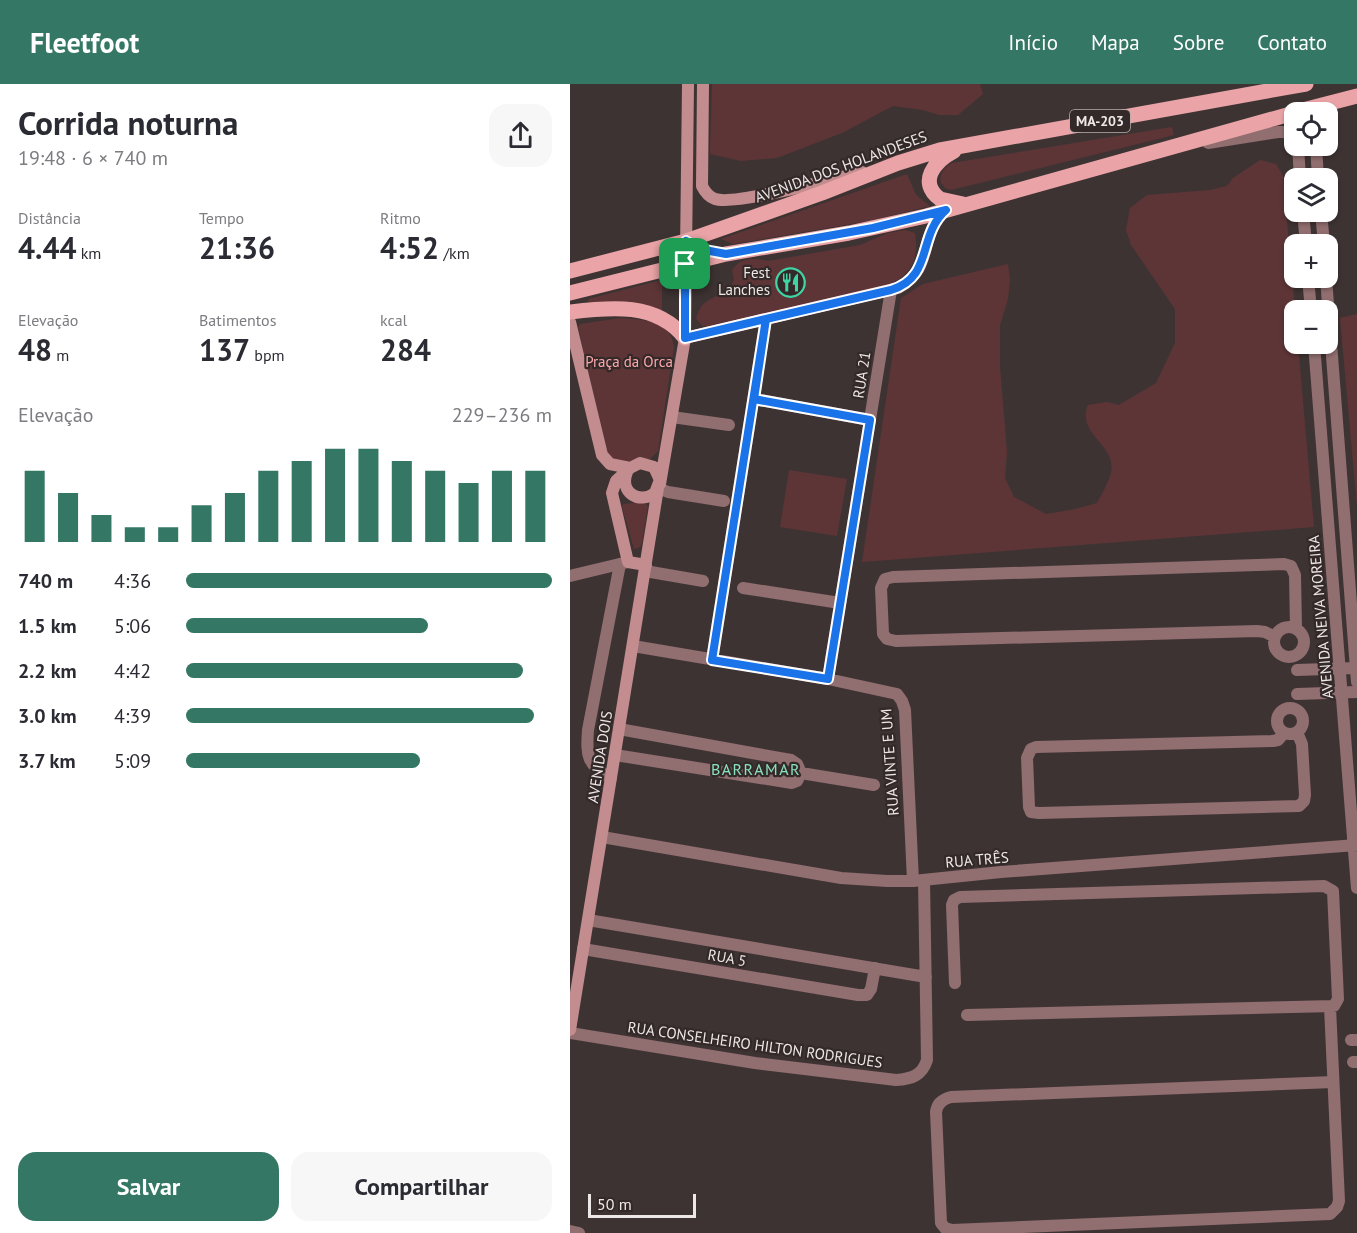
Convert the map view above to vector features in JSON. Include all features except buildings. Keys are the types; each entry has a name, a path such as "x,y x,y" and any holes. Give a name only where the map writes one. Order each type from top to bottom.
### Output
{"main road":[{"name":"AVENIDA DOIS","path":"570,1031 685,338 688,84"},
{"path":"703,84 702,186 704,191 716,200 739,200 898,163"},
{"name":"AVENIDA DOS HOLANDESES","path":"570,271 686,241 822,193 898,163 940,150 1306,84"},
{"path":"1338,102 1357,96"},
{"path":"570,293 726,254 861,230 946,210 1284,116"},
{"path":"971,145 941,159 932,169 929,180 932,191 940,200 954,203 975,202"},
{"path":"570,312 606,308 636,310 670,323 685,338 891,290 906,283 918,272 932,226 946,210"},
{"path":"686,241 699,249 726,254"},
{"path":"570,322 602,455 610,464 629,470"},
{"path":"646,568 624,563 612,496 616,481 629,470 640,463 650,465 657,462 665,454"},
{"path":"629,470 625,483 630,493 645,498 655,493 659,486 659,475 650,465"}],"street":[{"path":"1167,150 1284,132"},
{"name":"AVENIDA NEIVA MOREIRA","path":"1327,288 1357,682"},
{"name":"RUA 21","path":"828,679 891,290"},
{"path":"712,660 766,319"},
{"name":"AVENIDA NEIVA MOREIRA","path":"1315,354 1357,888"},
{"path":"754,399 870,420"},
{"path":"672,417 729,425"},
{"path":"659,486 668,492 724,501"},
{"path":"570,576 624,563 586,748 594,768 611,778"},
{"path":"1275,637 1257,631 896,642 887,639 883,634 881,588 885,579 893,577 1284,564 1291,566 1295,575 1296,628"},
{"path":"646,568 703,581"},
{"path":"743,588 840,603"},
{"path":"1294,708 1298,700 1296,656 1305,644 1303,635 1296,628 1281,629 1274,642 1277,652 1286,657 1296,656"},
{"name":"RUA VINTE E UM","path":"633,646 828,679 897,694 904,710 918,881"},
{"path":"1297,670 1356,668"},
{"path":"1297,694 1357,692"},
{"path":"1291,732 1273,741 1036,747 1031,750 1027,758 1029,807 1032,812 1038,813 1299,806 1304,801 1305,795 1302,744 1291,732 1277,722 1278,714 1285,708 1294,708 1301,713 1304,721 1291,732"},
{"path":"619,729 791,760 797,764 801,772"},
{"path":"615,754 792,783 797,781 801,772"},
{"path":"801,772 874,785"},
{"name":"RUA TRÊS","path":"602,837 841,878 918,881 1355,846"},
{"name":"RUA CONSELHEIRO HILTON RODRIGUES","path":"570,1031 755,1063 896,1080 908,1079 921,1072 927,1060 926,976 918,881"},
{"path":"955,983 952,905 958,898 1324,886 1331,888 1333,893 1338,999 1336,1005 1330,1007 967,1016"},
{"path":"588,921 926,976"},
{"name":"RUA 5","path":"583,949 858,995 867,995 871,989 874,968"},
{"path":"1330,1007 1339,1201 1330,1214 952,1230 940,1223 936,1112 939,1103 948,1098 1333,1082"},
{"path":"570,1232 579,1233"}],"green space":[{"path":"712,84 980,84 983,94 958,115 939,115 923,110 893,106 842,133 777,158 741,161 710,154"},
{"path":"1172,127 1174,135 951,190 945,188 941,183 943,171 952,163"},
{"path":"1260,160 1276,164 1283,176 1284,222 1287,222 1288,234 1284,234 1284,288 1293,288 1294,300 1284,300 1284,354 1299,354 1314,527 862,562 901,298 923,284 1008,264 1010,280 1008,299 1000,325 1000,367 1007,452 1005,478 1014,497 1046,514 1097,503 1109,480 1111,463 1108,454 1087,424 1088,405 1107,402 1119,405 1156,383 1175,343 1175,309 1131,245 1126,230 1130,208 1147,195 1210,190 1227,186 1233,178"},
{"path":"907,174 916,195 930,206 868,221 733,244 721,239"},
{"path":"905,230 915,233 915,258 908,271 888,286 710,327 703,326 696,319 703,305 730,287 734,280 732,270 739,263 753,259 768,261 860,245 888,233"},
{"path":"662,280 662,312 589,303 588,299"},
{"path":"1357,314 1357,507 1340,318"},
{"name":"Praça da Orca","path":"621,318 659,325 669,333 674,347 658,451 650,459 618,463 608,456 578,327 580,324"},
{"path":"789,470 847,479 837,536 780,527"},
{"path":"644,502 648,506 642,543 640,547 634,549 622,507 623,504"}],"place":[{"name":"Fest Lanches","path":"791,282"}],"district":[{"name":"BARRAMAR","path":"756,769"}],"route":[{"path":"685,264 685,338 766,319 754,399 870,420 828,679 712,660 766,319 898,288 918,272 932,226 946,210 849,233 726,254 707,252 686,241 685,264"}]}
